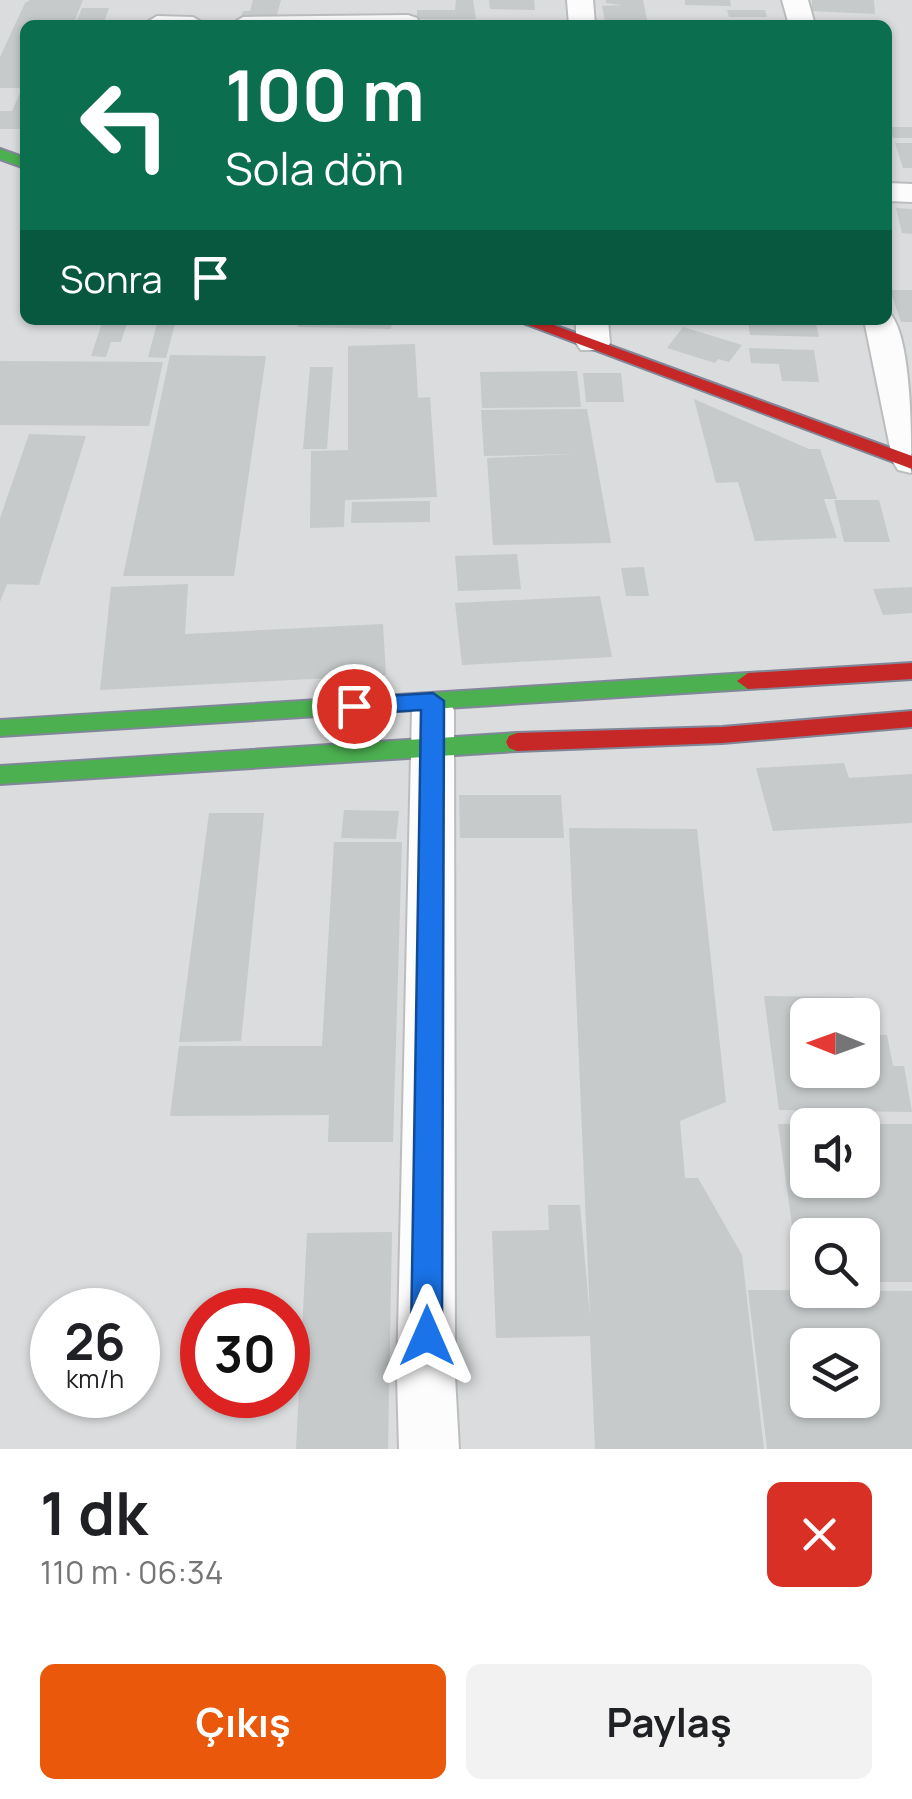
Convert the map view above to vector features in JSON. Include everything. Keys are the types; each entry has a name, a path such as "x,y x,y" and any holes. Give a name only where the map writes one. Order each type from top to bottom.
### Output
{"main road":[{"path":"553,325 593,332 911,462"},
{"path":"0,775 912,671"},
{"path":"0,728 432,723 722,734 912,719"}],"street":[{"path":"336,20 410,16"},
{"path":"881,325 911,462"},
{"path":"429,1449 426,1356 432,723"}],"shaded area":[{"path":"0,0 912,0 912,1449 0,1449"}],"building":[{"path":"83,0 75,20 20,20 20,88 0,88 0,57 25,3"},
{"path":"253,0 281,0 276,18 241,17 243,11 250,11"},
{"path":"456,0 473,0 476,19 417,19 417,10 455,10"},
{"path":"489,0 534,0 535,10 490,9"},
{"path":"643,0 647,20 605,20 602,6 622,5 606,3"},
{"path":"685,0 730,0 731,6 685,5"},
{"path":"812,0 874,0 875,14 812,11"},
{"path":"82,8 109,8 105,20 77,20"},
{"path":"727,10 765,10 767,17 729,17"},
{"path":"20,93 20,129 0,129 0,111 12,111"},
{"path":"892,127 912,127 912,138 893,138"},
{"path":"895,143 912,143 912,168 903,168"},
{"path":"896,208 912,209 912,234 902,233"},
{"path":"892,290 912,290 912,322 901,322"},
{"path":"101,325 126,325 121,342 111,342 106,357 91,356"},
{"path":"157,325 175,325 166,358 148,357"},
{"path":"298,325 391,325 391,329"},
{"path":"749,325 816,325 819,337 750,335"},
{"path":"683,327 742,345 729,362 718,359 715,363 667,348"},
{"path":"415,344 418,398 430,397 437,497 345,500 344,527 310,528 311,451 348,450 348,346"},
{"path":"749,348 814,350 819,382 782,381 779,364 751,363"},
{"path":"170,355 266,356 234,576 123,576"},
{"path":"0,361 163,362 149,426 0,425"},
{"path":"310,367 333,367 327,449 303,449"},
{"path":"577,371 581,407 482,408 480,372"},
{"path":"583,373 621,373 624,402 586,402"},
{"path":"694,399 809,449 820,449 837,499 824,499 837,538 755,541 738,482 716,483"},
{"path":"587,409 611,543 493,545 487,458 574,454 484,456 481,410"},
{"path":"29,434 86,436 39,585 7,584 0,602 0,518"},
{"path":"834,500 879,500 890,542 844,542"},
{"path":"430,501 430,522 351,523 352,502"},
{"path":"517,554 521,589 458,591 455,556"},
{"path":"644,567 649,596 626,596 621,568"},
{"path":"188,584 185,634 383,624 386,675 100,690 111,587"},
{"path":"912,587 912,613 883,615 873,589"},
{"path":"600,596 612,657 462,665 455,603"},
{"path":"844,763 849,778 912,774 912,823 773,831 756,768"},
{"path":"459,795 561,795 564,838 460,838"},
{"path":"344,810 399,811 396,839 341,838"},
{"path":"209,813 264,813 241,1041 179,1042"},
{"path":"569,828 697,829 726,1102 680,1121 685,1178 698,1178 742,1255 764,1449 595,1449 590,1336 496,1338 492,1231 549,1230 548,1205 580,1205 590,1318"},
{"path":"334,842 402,842 393,1142 328,1142 329,1115 170,1116 179,1046 322,1046"},
{"path":"764,996 854,997 790,998 790,1088 880,1088 880,1035 887,1035 893,1066 904,1066 912,1112 880,1112 880,1108 779,1110"},
{"path":"778,1124 790,1124 790,1198 880,1198 880,1124 912,1124 912,1282 880,1282 880,1218 791,1218"},
{"path":"392,1232 388,1449 296,1449 298,1418 310,1418 310,1288 304,1288 307,1233"},
{"path":"748,1290 790,1290 790,1308 880,1308 880,1291 912,1291 912,1449 767,1449"}],"traffic: fast":[{"path":"0,154 20,161"},
{"path":"0,728 748,681"},
{"path":"0,775 517,742"}],"traffic: jam":[{"path":"538,325 912,463"},
{"path":"748,681 912,671"},
{"path":"517,742 722,735 912,719"}],"route":[{"path":"354,706 433,701 427,1336"}]}
